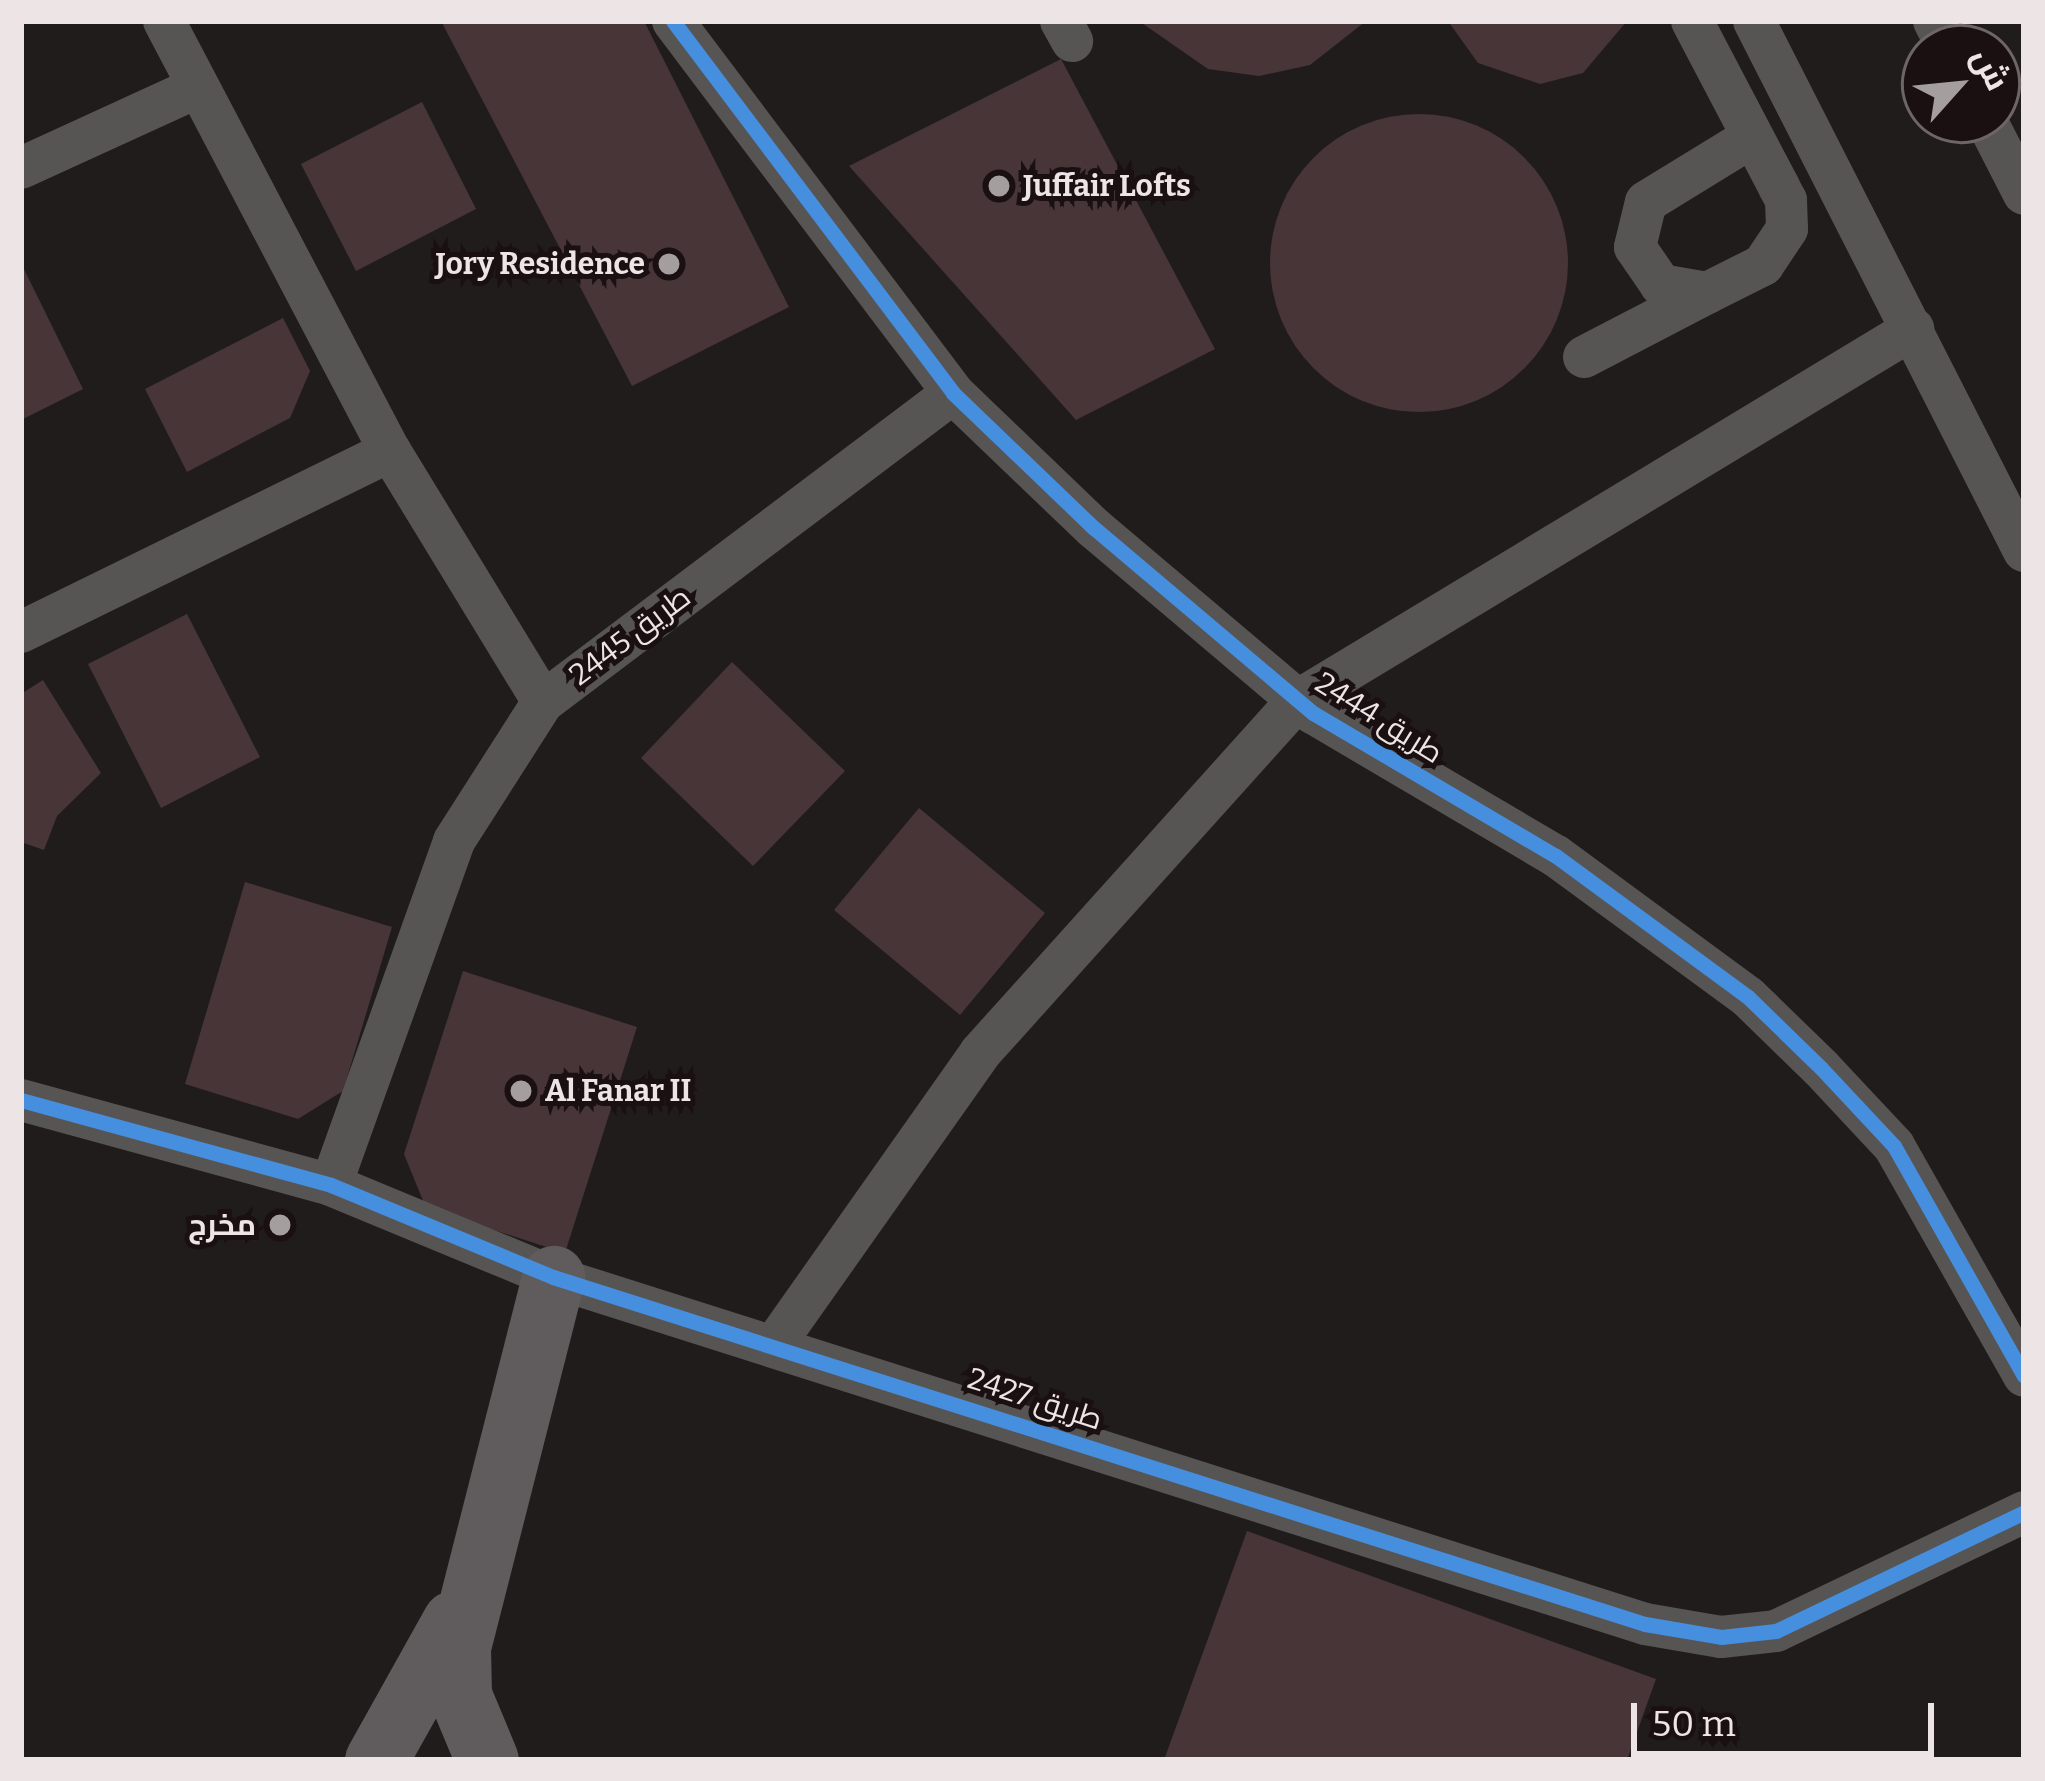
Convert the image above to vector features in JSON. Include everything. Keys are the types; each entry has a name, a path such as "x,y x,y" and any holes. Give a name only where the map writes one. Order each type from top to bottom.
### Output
{"highway":[{"path":"487,1760 460,1695 473,1583 554,1277"},
{"path":"376,1760 473,1583"}],"street":[{"name":"طريق 2445","path":"164,21 390,451 543,702 953,394"},
{"name":"طريق 2444","path":"674,21 953,394 1298,700 1556,856 1748,997 1894,1146 2024,1376"},
{"path":"1585,357 1763,265 1787,230 1786,200 1692,21"},
{"path":"1754,21 2024,551"},
{"path":"21,168 196,88"},
{"path":"1706,293 1676,292 1649,275 1635,247 1638,216 1657,190 1752,136"},
{"path":"1998,144 2024,194"},
{"path":"775,1343 980,1053 1298,700 1913,329"},
{"path":"21,632 390,451"},
{"path":"331,1185 454,841 543,702"},
{"name":"طريق 2427","path":"21,1100 331,1185 554,1277 775,1343 1646,1624 1721,1637 1829,1615 2024,1512"}],"building":[{"path":"441,21 644,21 789,307 632,386"},
{"path":"1139,21 1366,21 1310,65 1259,76 1208,69"},
{"path":"1448,21 1627,21 1583,73 1540,84 1478,63"},
{"path":"1061,59 1215,349 1076,420 849,166"},
{"path":"422,102 476,209 356,271 301,164"},
{"path":"1419,114 1476,126 1502,139 1524,158 1543,180 1556,206 1568,263 1556,320 1543,346 1524,368 1502,387 1476,400 1419,412 1362,400 1336,387 1314,368 1295,346 1282,320 1270,263 1282,206 1295,180 1314,158 1336,139 1362,126"},
{"path":"21,263 83,389 21,420"},
{"path":"283,318 310,371 290,418 187,472 145,389"},
{"path":"187,614 260,757 161,808 88,664"},
{"path":"732,662 845,771 753,866 641,758"},
{"path":"43,680 101,773 57,816 44,850 21,842 21,694"},
{"path":"919,808 1045,913 960,1015 834,910"},
{"path":"245,882 392,927 343,1091 298,1119 185,1084"},
{"name":"Al Fanar II","path":"463,971 637,1027 565,1253 426,1208 404,1154"},
{"path":"1247,1531 1656,1679 1627,1760 1164,1760"}],"cycle path":[{"path":"673,21 953,393 1094,528 1313,713 1556,856 1748,997 1821,1068 1894,1146 2024,1376"},
{"path":"21,1100 331,1185 553,1277 1645,1624 1721,1637 1776,1631 2024,1512"}],"place":[{"name":"Juffair Lofts","path":"999,186"},
{"name":"Jory Residence","path":"669,264"},
{"name":"Al Fanar II","path":"521,1091"},
{"name":"مخرج","path":"280,1225"}]}
